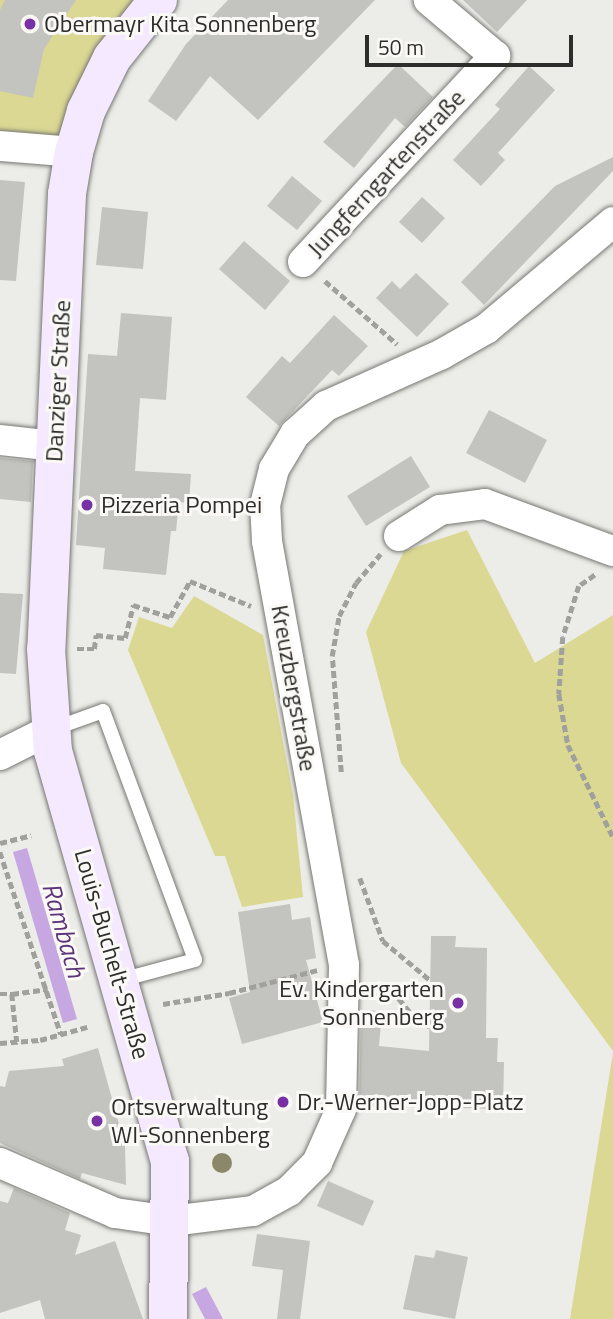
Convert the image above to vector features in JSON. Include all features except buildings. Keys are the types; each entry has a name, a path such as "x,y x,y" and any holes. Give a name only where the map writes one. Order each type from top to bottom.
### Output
{"main road":[{"name":"Danziger Straße","path":"50,730 46,628 68,194 74,152 102,76 158,0"},
{"name":"Louis-Buchelt-Straße","path":"50,730 167,1146 170,1221 168,1319"}],"street":[{"name":"Jungferngartenstraße","path":"303,262 495,56 429,0"},
{"path":"0,146 74,152"},
{"name":"Kreuzbergstraße","path":"0,1163 115,1213 170,1221 253,1211 289,1191 317,1163 341,1109 344,965 265,523 268,487 283,450 326,406 421,364 508,313 613,222"},
{"path":"0,440 55,446"},
{"path":"399,536 440,510 485,504 607,561"},
{"path":"0,755 50,730"}],"lane":[{"path":"50,730 103,711 195,960 120,981"}],"path":[{"path":"303,262 421,364"},
{"path":"342,780 331,686 339,616 356,583 399,536"},
{"path":"607,561 579,586 563,637 559,694 568,745 613,837"},
{"path":"72,649 94,649 96,635 125,638 133,605 170,617 190,581 248,606 280,609"},
{"path":"0,843 31,835"},
{"path":"0,852 61,1034"},
{"path":"356,869 383,941 430,980"},
{"path":"344,965 368,969 368,990 392,990 418,1022 429,1026"},
{"path":"163,1004 229,993 290,975"},
{"path":"0,994 48,989"},
{"path":"12,994 17,1042"},
{"path":"0,1043 61,1034 87,1027"}],"shaded area":[{"path":"0,0 139,0 55,141 0,138"},
{"path":"467,530 535,663 613,615 613,1051 401,763 366,632 404,551"},
{"path":"194,596 263,635 293,795 303,897 242,907 225,856 215,856 128,650 139,617 172,628"},
{"path":"27,848 77,1019 63,1023 13,852"},
{"path":"613,1053 613,1319 570,1319"},
{"path":"206,1287 223,1319 205,1319 192,1294"}],"place":[{"name":"Obermayr Kita Sonnenberg","path":"30,24"},
{"name":"Pizzeria Pompei","path":"87,505"},
{"name":"Ev. Kindergarten Sonnenberg","path":"458,1003"},
{"name":"Dr.-Werner-Jopp-Platz","path":"283,1102"},
{"name":"Ortsverwaltung WI-Sonnenberg","path":"97,1121"}],"water label":[{"name":"Rambach","path":"64,930"}]}
